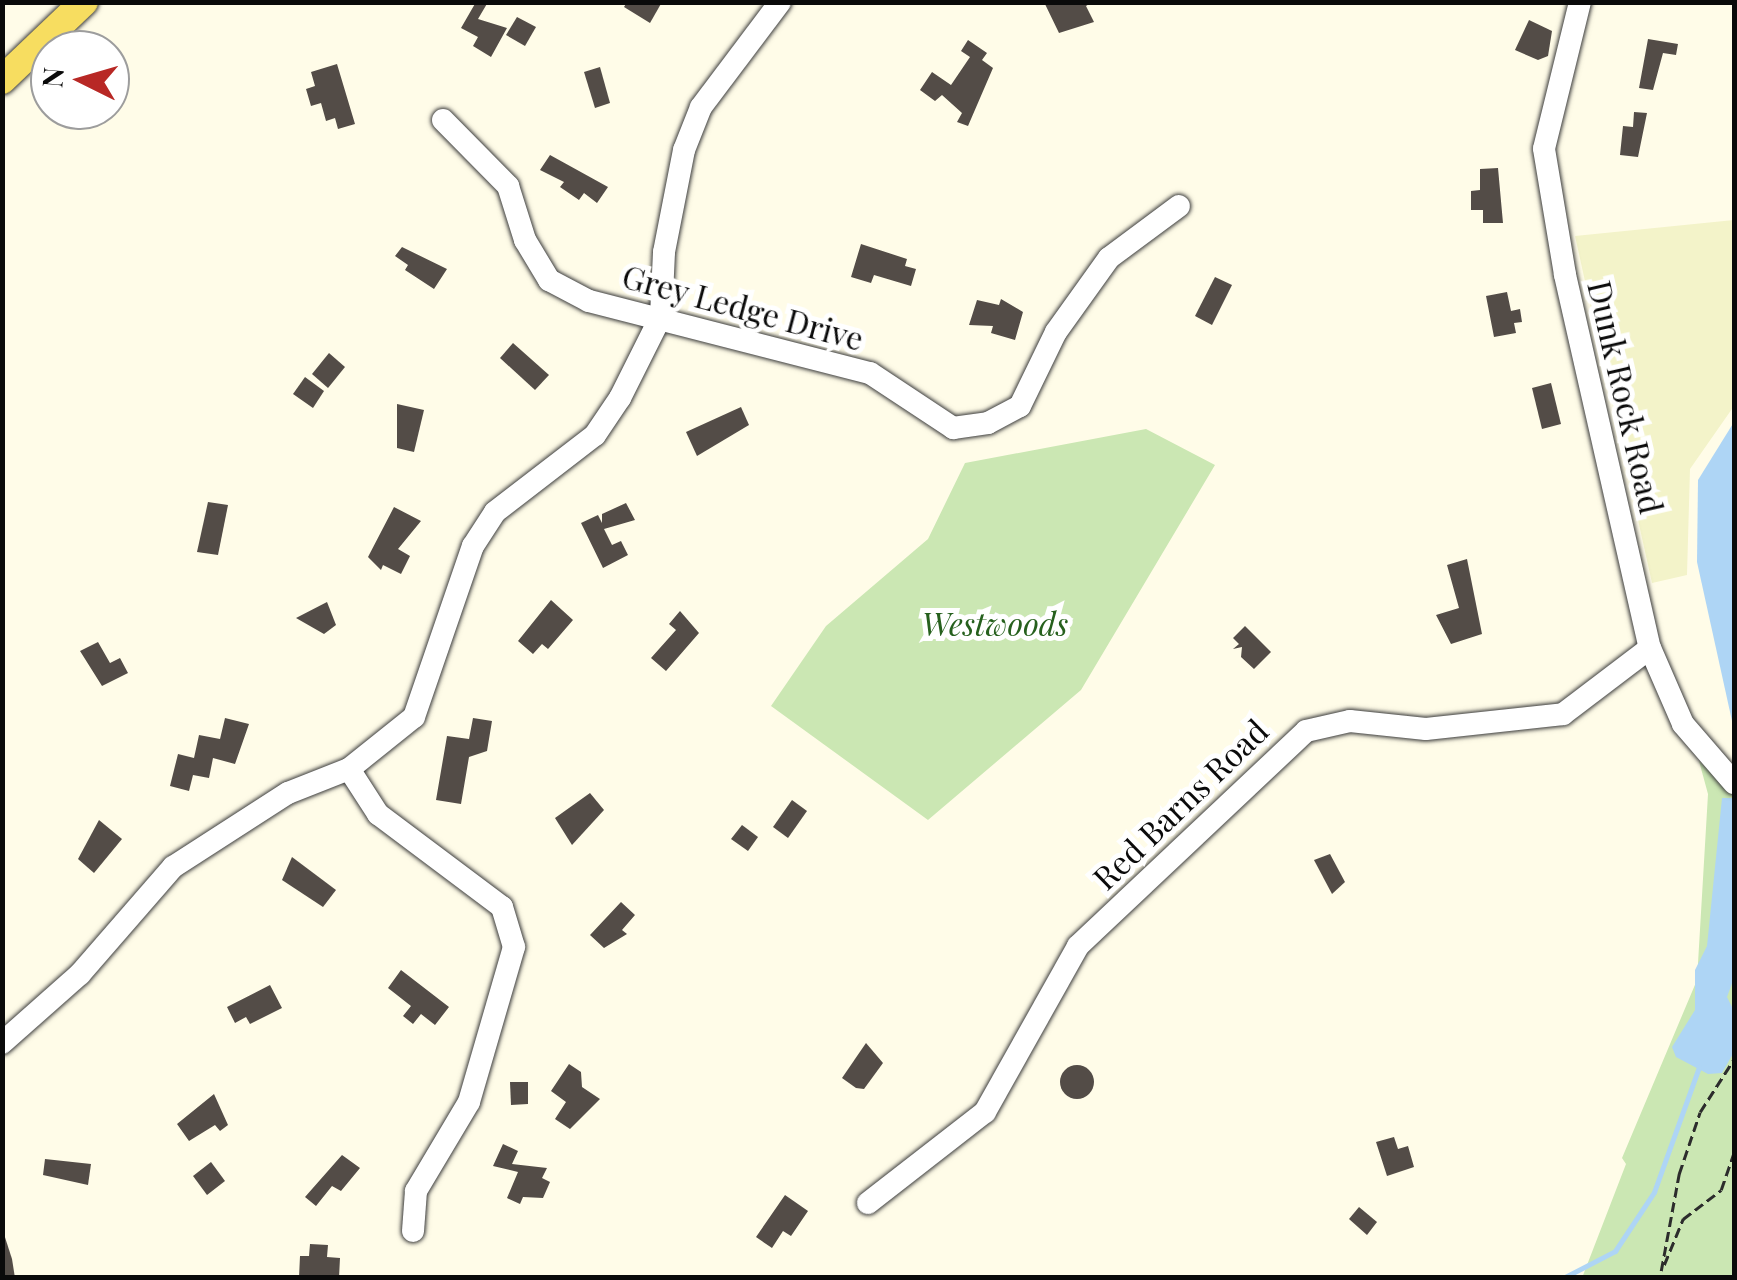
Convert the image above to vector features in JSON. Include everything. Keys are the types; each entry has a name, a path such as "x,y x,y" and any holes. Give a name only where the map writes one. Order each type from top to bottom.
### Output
{"main road":[{"path":"2,80 84,2"}],"street":[{"path":"2,1043 80,974 173,867 288,793 350,769 414,716 473,546 495,512 595,435 661,316 664,252 684,150 702,107 780,2"},
{"name":"Dunk Rock Road","path":"1580,2 1544,149 1565,276 1650,648 1683,724 1734,782"},
{"name":"Grey Ledge Drive","path":"443,120 508,186 525,240 548,280 590,301 661,316 870,374 954,428 988,423 1020,406 1056,332 1109,258 1180,206"},
{"name":"Red Barns Road","path":"868,1203 985,1112 1078,946 1306,731 1350,721 1426,729 1562,714 1650,648"},
{"path":"350,769 378,814 502,907 514,947 468,1102 416,1191 413,1231"}],"path":[{"path":"1661,1271 1694,1127 1734,1059"},
{"path":"1656,1278 1683,1219 1721,1190 1734,1153"}],"green space":[{"path":"1734,220 1734,406 1690,469 1687,575 1652,583 1575,236"},
{"name":"Westwoods","path":"1146,429 1215,465 1081,690 928,820 771,706 826,626 928,539 965,463"},
{"path":"1699,761 1734,794 1734,1277 1582,1278 1626,1164 1622,1158 1697,980 1708,794"}],"water":[{"path":"1734,422 1734,730 1697,562 1698,480"},
{"path":"1722,798 1734,798 1734,978 1727,997 1734,1011 1734,1052 1722,1073 1708,1074 1676,1057 1672,1047 1695,1010 1695,970 1707,946"}],"building":[{"path":"476,2 488,2 478,19 507,28 491,57 473,46 478,37 461,28"},
{"path":"627,2 662,2 650,23 624,7"},
{"path":"1044,2 1092,2 1086,6 1094,22 1059,33"},
{"path":"517,17 536,27 525,46 506,35"},
{"path":"1529,20 1552,31 1548,56 1538,60 1515,50"},
{"path":"1648,39 1678,44 1676,55 1663,53 1653,90 1639,88"},
{"path":"968,40 987,53 982,60 993,68 968,126 957,122 962,113 942,95 935,101 920,90 932,72 951,85 970,57 961,51"},
{"path":"337,64 355,124 338,129 335,118 326,121 321,103 311,106 306,89 315,86 311,72"},
{"path":"600,67 610,103 595,108 584,72"},
{"path":"1634,112 1647,113 1638,157 1620,155 1623,126 1633,127"},
{"path":"550,155 608,187 597,203 584,193 579,200 560,187 564,182 540,170"},
{"path":"1498,168 1503,223 1483,223 1483,210 1471,210 1471,191 1480,190 1480,169"},
{"path":"861,244 907,259 905,266 916,269 911,286 874,275 871,283 851,277"},
{"path":"402,247 447,269 434,289 405,270 408,265 395,256"},
{"path":"1215,277 1232,285 1212,325 1195,316"},
{"path":"1507,292 1511,311 1520,309 1522,322 1514,323 1516,333 1494,337 1486,296"},
{"path":"1001,299 1023,312 1015,340 991,333 993,326 969,325 977,300 999,305"},
{"path":"513,343 549,375 535,390 500,358"},
{"path":"329,353 345,367 328,388 312,374"},
{"path":"305,377 324,391 313,408 293,394"},
{"path":"1551,383 1561,424 1542,429 1532,388"},
{"path":"397,404 424,410 414,452 397,448"},
{"path":"741,407 749,425 697,456 686,432"},
{"path":"208,502 228,505 218,555 197,552"},
{"path":"626,503 635,520 604,529 612,545 621,541 628,555 603,568 581,523 598,515 602,523 602,514"},
{"path":"394,507 421,521 398,549 410,556 401,574 383,565 381,570 368,557"},
{"path":"1467,559 1482,634 1451,644 1436,615 1459,608 1447,565"},
{"path":"551,600 573,620 548,649 542,644 533,654 518,641"},
{"path":"327,602 336,625 324,634 296,618"},
{"path":"680,611 699,633 666,671 651,658 676,630 669,624"},
{"path":"1245,626 1271,652 1254,669 1241,657 1242,647 1233,649 1239,644 1233,638"},
{"path":"98,642 110,663 120,658 128,673 102,686 80,651"},
{"path":"225,718 249,724 235,764 213,758 209,778 193,775 189,791 170,786 178,754 194,758 199,735 220,739"},
{"path":"473,718 492,721 487,751 469,757 461,804 436,800 447,736 469,739"},
{"path":"590,793 604,810 572,845 555,818"},
{"path":"792,800 807,811 788,838 773,827"},
{"path":"99,820 122,839 94,873 78,859"},
{"path":"742,825 758,837 748,851 731,839"},
{"path":"1330,854 1345,882 1332,894 1314,860"},
{"path":"292,857 336,890 323,907 282,880"},
{"path":"621,902 635,915 622,930 627,934 604,948 590,935"},
{"path":"401,970 449,1007 435,1025 421,1014 413,1024 403,1016 411,1006 388,988"},
{"path":"270,985 282,1008 250,1024 246,1017 235,1023 227,1007"},
{"path":"866,1043 883,1063 864,1089 856,1088 842,1078"},
{"path":"569,1064 581,1072 582,1087 600,1099 570,1129 555,1119 566,1102 551,1091"},
{"path":"1077,1065 1089,1070 1094,1082 1089,1094 1077,1099 1065,1094 1060,1082 1065,1070"},
{"path":"510,1082 528,1082 528,1104 511,1105"},
{"path":"214,1094 228,1125 220,1131 215,1125 189,1141 177,1124"},
{"path":"1394,1137 1398,1149 1408,1146 1414,1167 1387,1176 1376,1142"},
{"path":"503,1144 518,1151 512,1164 547,1168 542,1178 550,1182 543,1198 523,1197 520,1204 507,1198 518,1172 493,1166"},
{"path":"342,1155 360,1168 341,1191 332,1186 316,1206 305,1197"},
{"path":"45,1159 91,1164 88,1185 43,1175"},
{"path":"211,1162 225,1181 207,1195 193,1176"},
{"path":"785,1195 808,1211 791,1236 783,1231 772,1248 756,1237"},
{"path":"1359,1207 1377,1222 1367,1235 1349,1219"},
{"path":"2,1228 12,1259 15,1278 2,1278"},
{"path":"310,1244 328,1245 327,1257 340,1258 339,1278 299,1278 300,1256 309,1256"}],"waterway":[{"path":"1563,1278 1615,1251 1654,1192 1699,1067"}]}
